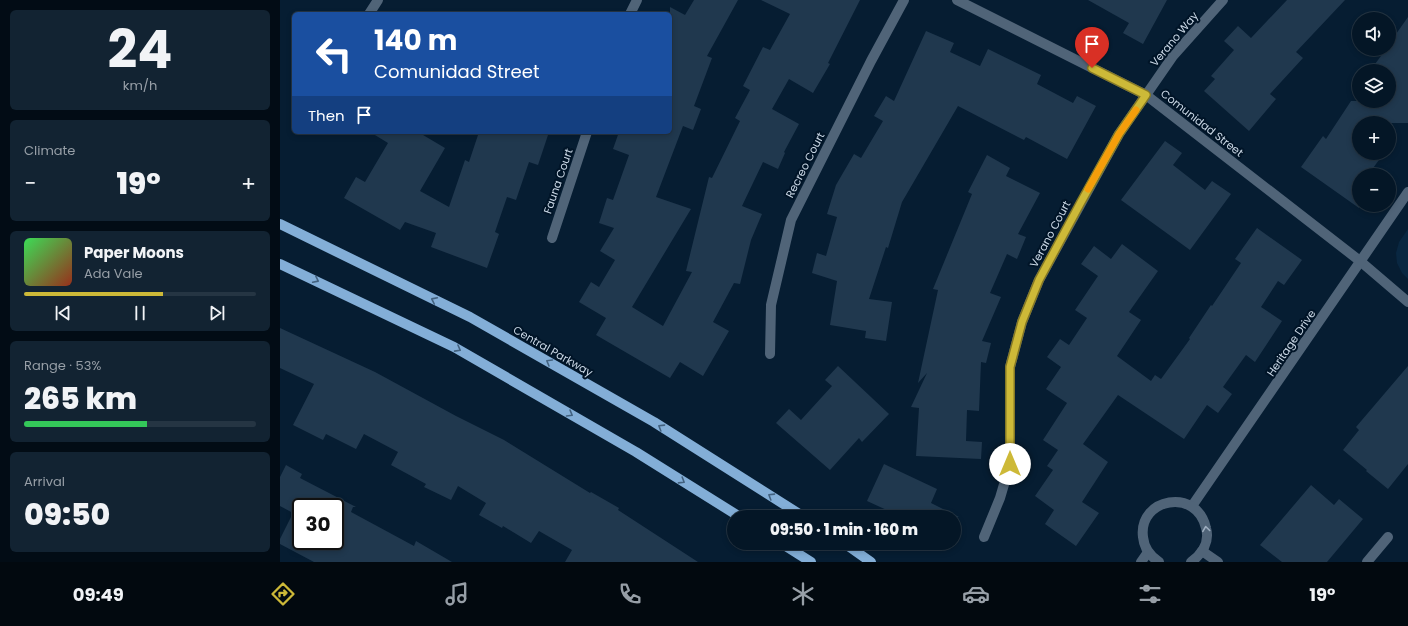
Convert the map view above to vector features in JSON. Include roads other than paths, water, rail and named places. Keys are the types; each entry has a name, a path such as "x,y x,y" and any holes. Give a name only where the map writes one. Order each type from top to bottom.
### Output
{"main road":[{"name":"Central Parkway","path":"280,224 470,317 654,422 793,510"},
{"path":"280,264 454,348 636,452 729,510"},
{"path":"792,550 811,562"},
{"path":"854,550 871,562"}],"street":[{"path":"370,12 378,0"},
{"path":"631,12 637,0"},
{"name":"Recreo Court","path":"770,354 771,305 791,220 871,61 904,0"},
{"name":"Comunidad Street","path":"957,0 1146,95 1360,262 1408,302"},
{"name":"Verano Way","path":"1146,95 1173,56 1224,0"},
{"name":"Verano Court","path":"984,537 1000,498 1010,464 1010,367 1022,322 1039,280 1081,202 1119,134 1146,95"},
{"name":"Fauna Court","path":"552,238 586,134"},
{"name":"Heritage Drive","path":"1192,506 1408,192"},
{"path":"1159,562 1148,552 1144,544 1142,532 1145,522 1151,512 1160,505 1170,502 1182,502 1192,506 1200,513 1206,527 1206,542 1202,551 1191,562"},
{"path":"1367,562 1388,537"},
{"path":"1202,551 1218,562"},
{"path":"1141,562 1148,552"}]}
